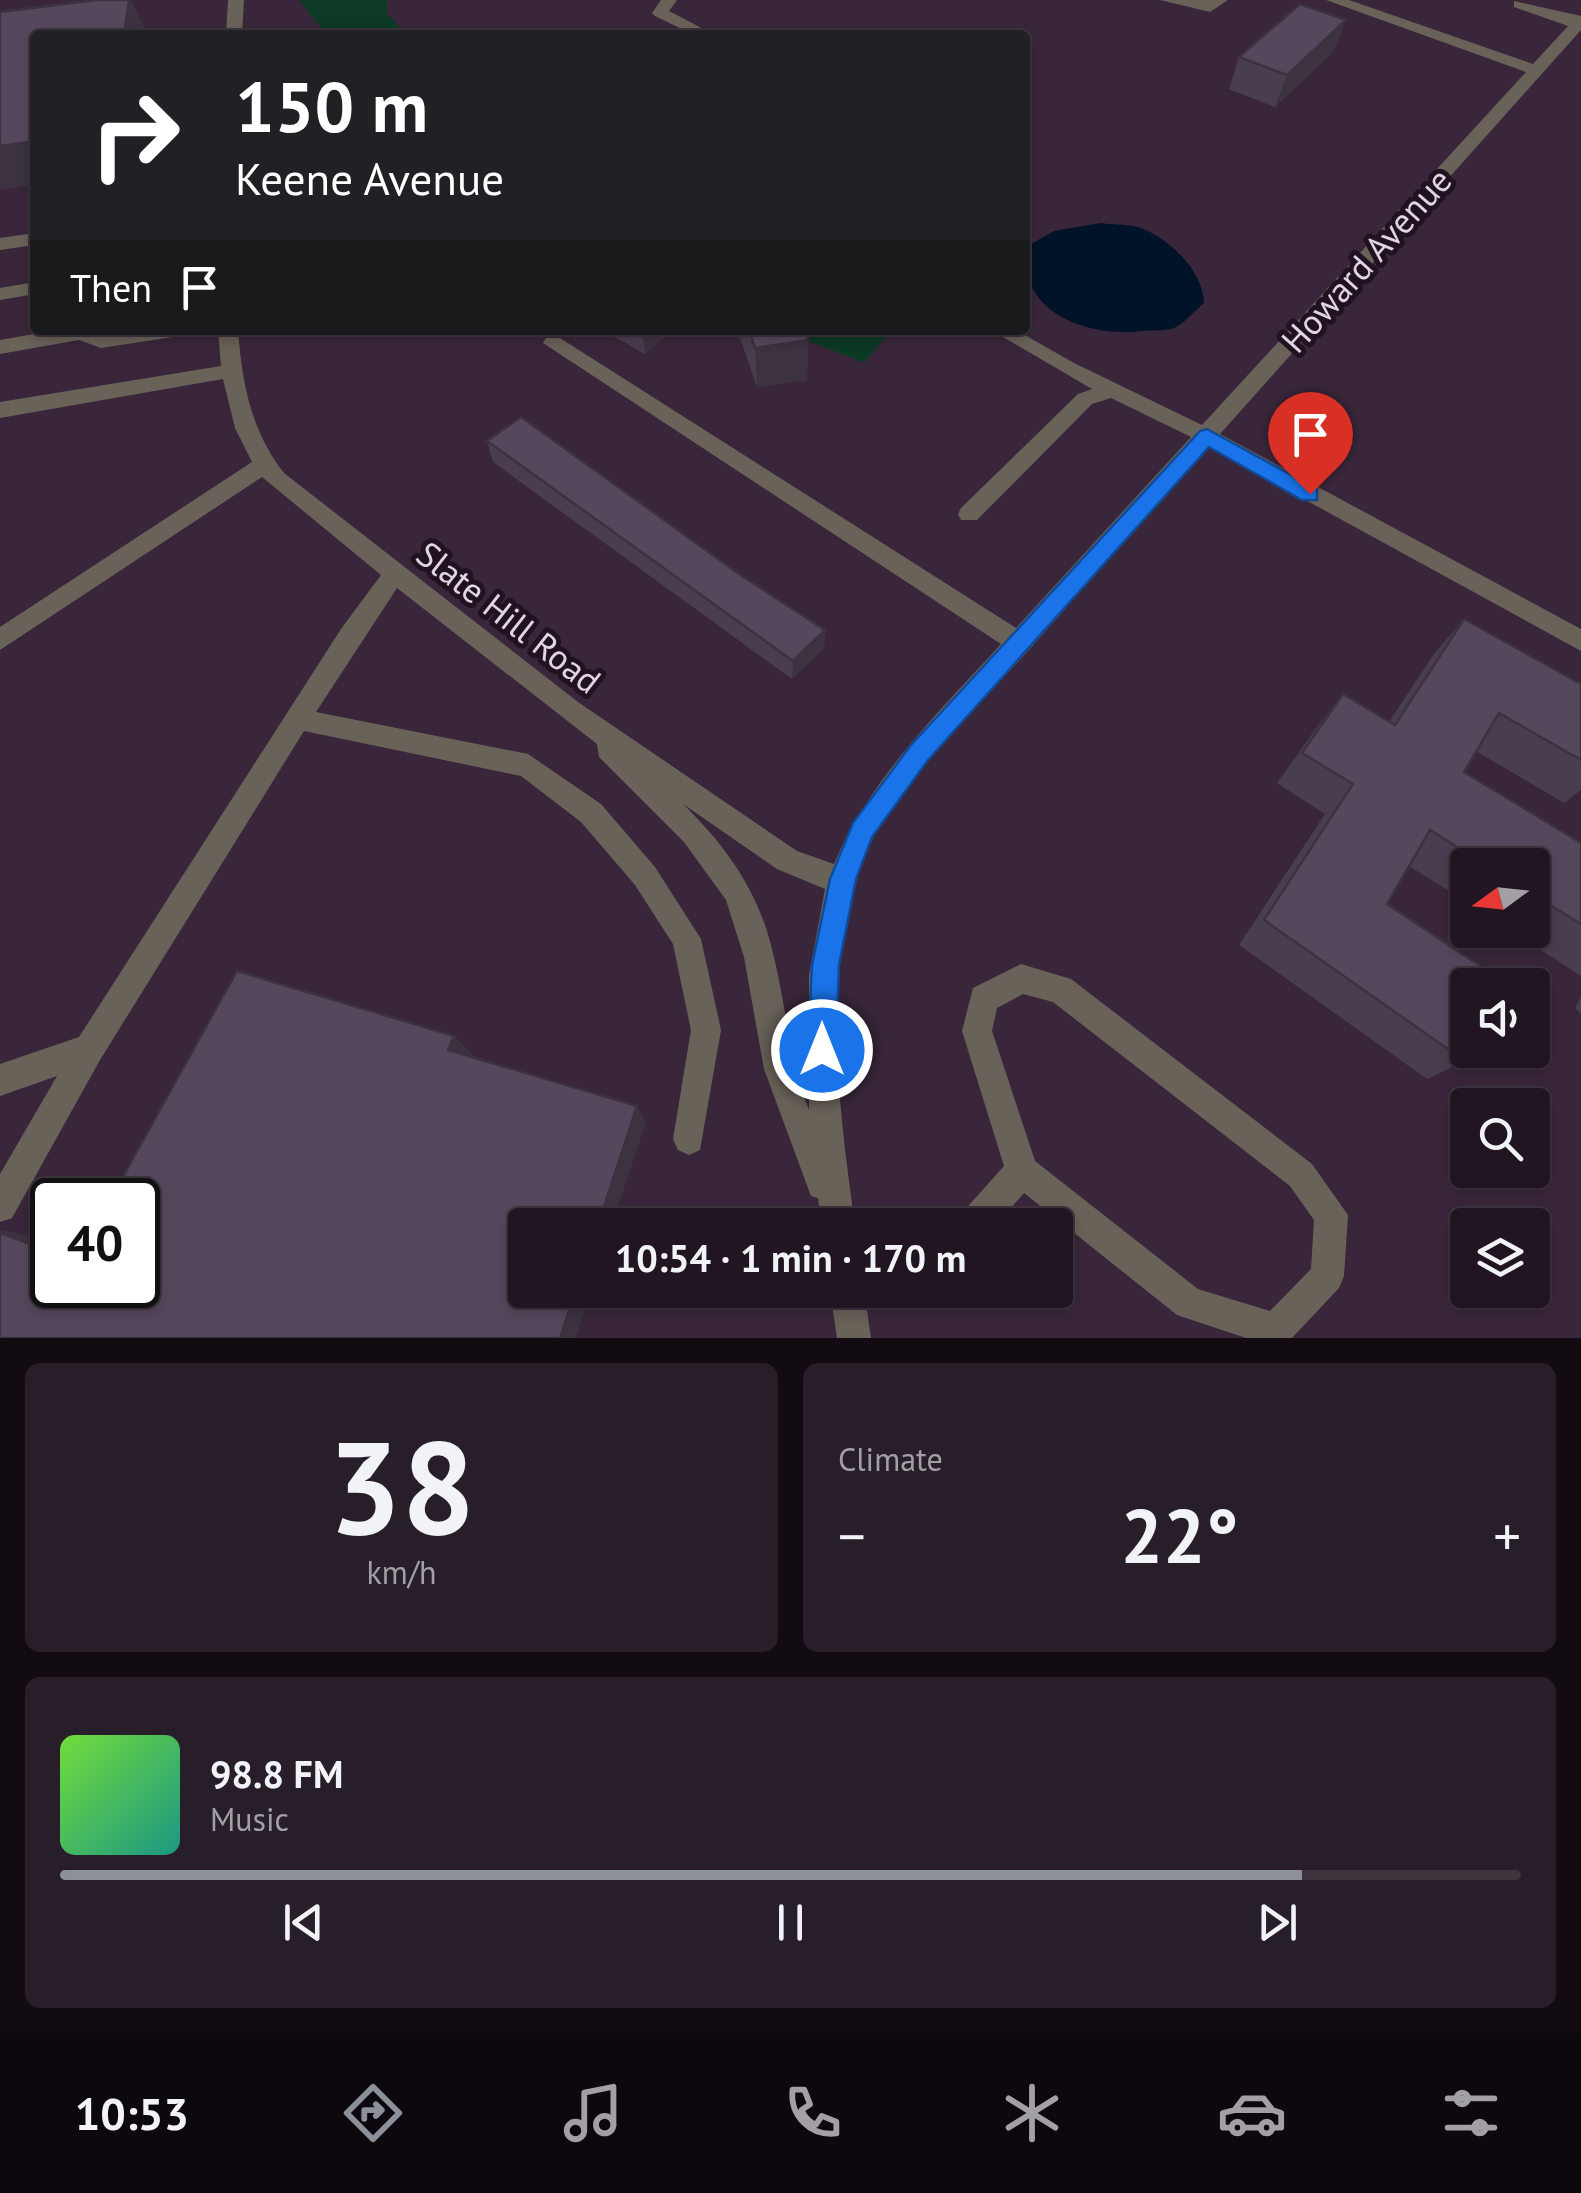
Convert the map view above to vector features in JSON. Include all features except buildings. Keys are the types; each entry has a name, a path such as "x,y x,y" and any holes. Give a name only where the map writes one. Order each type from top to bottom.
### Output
{"street":[{"path":"234,30 236,0"},
{"path":"669,0 660,13 696,30"},
{"path":"1168,0 1210,6 1220,0"},
{"path":"1334,0 1536,70"},
{"path":"1519,4 1579,22"},
{"name":"Howard Avenue","path":"836,1208 825,1098 822,1007 825,965 843,879 862,831 896,781 1579,22"},
{"path":"0,244 30,239"},
{"path":"0,294 30,289"},
{"path":"0,347 63,335"},
{"path":"91,335 102,341 141,335"},
{"name":"Slate Hill Road","path":"228,335 231,371 243,422 264,464 294,494 570,710 787,860 819,875 843,879"},
{"path":"1010,335 1067,368 1207,436 1581,641"},
{"path":"553,343 1020,643"},
{"path":"0,410 231,371"},
{"path":"969,514 1085,399 1115,389"},
{"path":"0,640 264,464"},
{"path":"0,1206 89,1049 394,573"},
{"path":"570,710 694,834 736,890 763,965 778,1067 832,1208"},
{"path":"298,719 528,766 590,812 644,876 686,938 706,1030 689,1138"},
{"path":"1021,979 1060,989 1301,1175 1331,1216 1327,1276 1276,1330 1190,1303 1022,1172 976,1031 984,1000 1021,979"},
{"path":"0,1080 89,1049"},
{"path":"989,1208 1022,1172"},
{"path":"851,1308 854,1338"}],"shaded area":[{"path":"0,0 1581,0 1581,1338 0,1338"}],"green space":[{"path":"299,0 387,0 387,13 402,30 321,30"},
{"path":"808,335 887,335 864,363 804,339"}],"water":[{"path":"1101,223 1141,228 1163,240 1192,268 1204,303 1174,328 1163,330 1101,330 1061,316 1045,304 1030,281 1030,245 1054,231"}],"route":[{"path":"822,1050 825,965 843,879 862,831 920,752 1207,436 1310,494"}]}
